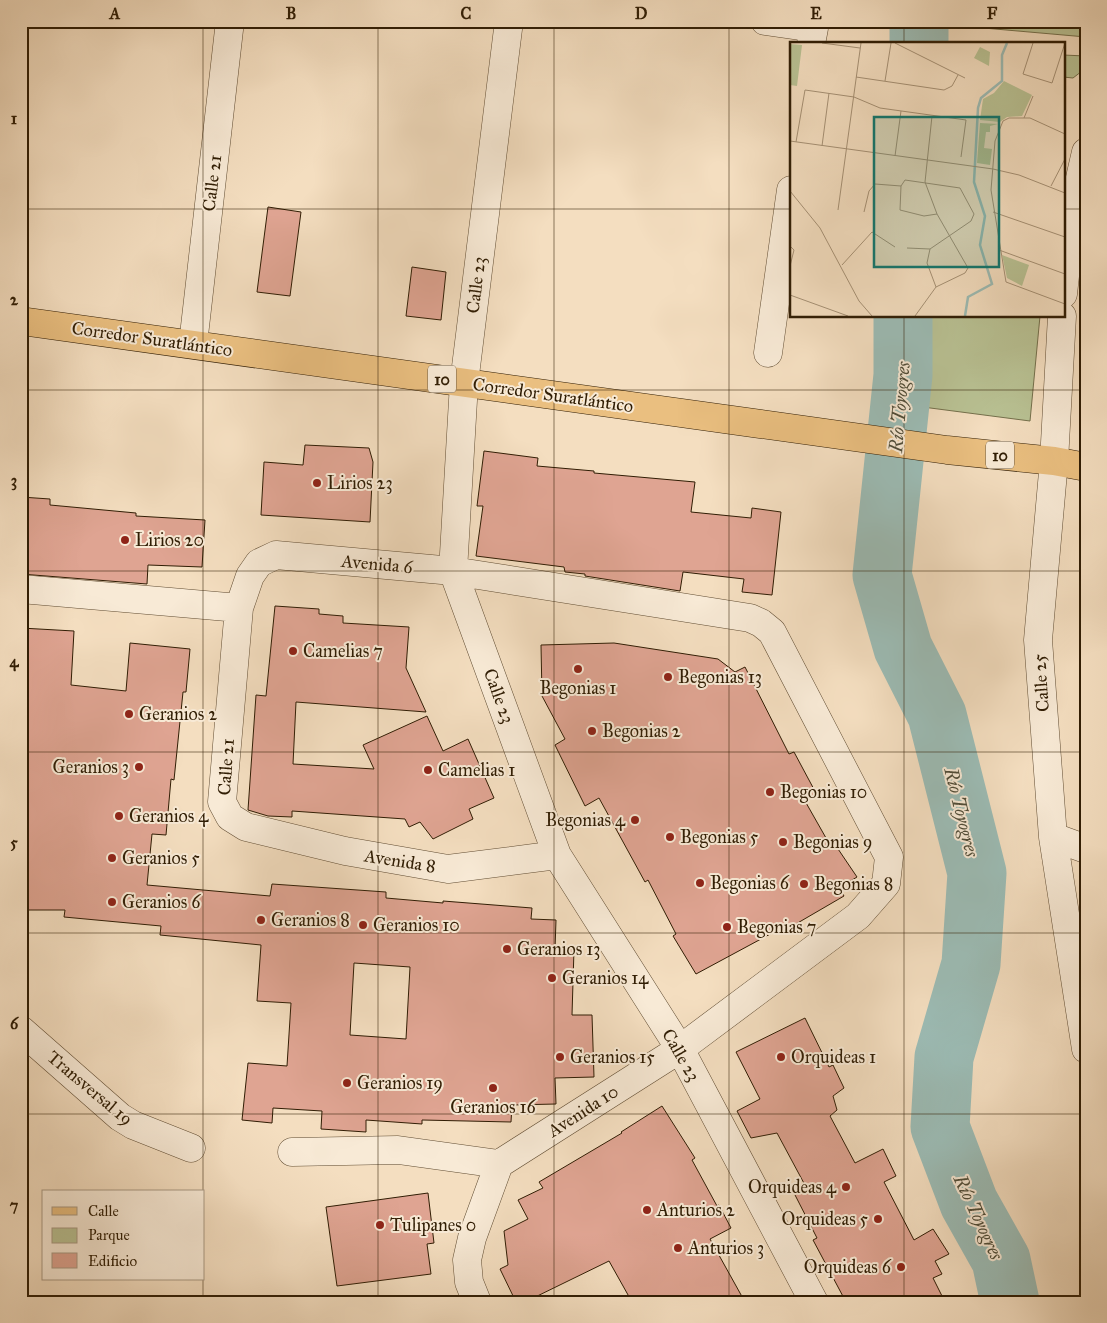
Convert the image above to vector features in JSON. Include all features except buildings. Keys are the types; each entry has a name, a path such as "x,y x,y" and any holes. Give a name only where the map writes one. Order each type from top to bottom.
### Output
{"main road":[{"name":"Corredor Suratlántico","path":"21,321 947,450 1054,461 1086,467"}],"street":[{"name":"Calle 21","path":"193,344 230,21"},
{"name":"Calle 23","path":"509,21 464,382 453,571 558,855 680,1049 814,1302"},
{"path":"765,21 812,36"},
{"path":"1064,285 1072,213 1086,152"},
{"path":"768,353 790,197"},
{"name":"Calle 25","path":"1062,318 1054,461 1038,640 1053,838 1086,1048"},
{"name":"Avenida 6","path":"239,608 250,576 259,563 276,554 453,571 750,618 761,623 772,632 889,857 886,884 858,916"},
{"path":"21,589 239,608"},
{"name":"Calle 21","path":"239,608 222,802 230,817 246,827"},
{"name":"Avenida 8","path":"246,827 345,851 448,869 558,855"},
{"path":"1053,838 1086,849"},
{"name":"Avenida 10","path":"499,1164 680,1049 858,916"},
{"name":"Transversal 19","path":"21,1030 120,1117 133,1125 191,1148"},
{"path":"292,1152 398,1150 499,1164 472,1238 467,1260 469,1282 476,1302"}],"green space":[{"path":"939,21 1086,21 1086,37 938,24"},
{"path":"1064,55 1086,56 1086,68 1073,78 1064,77"},
{"path":"923,318 1040,318 1030,421 915,406"}],"waterway":[{"name":"Río Toyogres","path":"919,21 919,42"},
{"name":"Río Toyogres","path":"903,318 903,375 882,575 903,648 937,715 977,873 971,964 944,1057 940,1127 969,1203 1001,1260 1010,1302"}],"place":[{"name":"Lirios 23","path":"317,483"},
{"name":"Lirios 20","path":"125,540"},
{"name":"Camelias 7","path":"293,651"},
{"name":"Begonias 1","path":"578,669"},
{"name":"Begonias 13","path":"668,677"},
{"name":"Geranios 2","path":"129,714"},
{"name":"Begonias 2","path":"592,731"},
{"name":"Geranios 3","path":"139,767"},
{"name":"Camelias 1","path":"428,770"},
{"name":"Begonias 10","path":"770,792"},
{"name":"Geranios 4","path":"119,816"},
{"name":"Begonias 4","path":"635,820"},
{"name":"Begonias 5","path":"670,837"},
{"name":"Begonias 9","path":"783,842"},
{"name":"Geranios 5","path":"112,858"},
{"name":"Begonias 6","path":"700,883"},
{"name":"Begonias 8","path":"804,884"},
{"name":"Geranios 6","path":"112,902"},
{"name":"Geranios 8","path":"261,920"},
{"name":"Geranios 10","path":"363,925"},
{"name":"Begonias 7","path":"727,927"},
{"name":"Geranios 13","path":"507,949"},
{"name":"Geranios 14","path":"552,978"},
{"name":"Geranios 15","path":"560,1057"},
{"name":"Orquideas 1","path":"781,1057"},
{"name":"Geranios 19","path":"347,1083"},
{"name":"Geranios 16","path":"493,1088"},
{"name":"Orquideas 4","path":"846,1187"},
{"name":"Anturios 2","path":"647,1210"},
{"name":"Orquideas 5","path":"878,1219"},
{"name":"Tulipanes 0","path":"380,1225"},
{"name":"Anturios 3","path":"678,1248"},
{"name":"Orquideas 6","path":"901,1267"}]}
